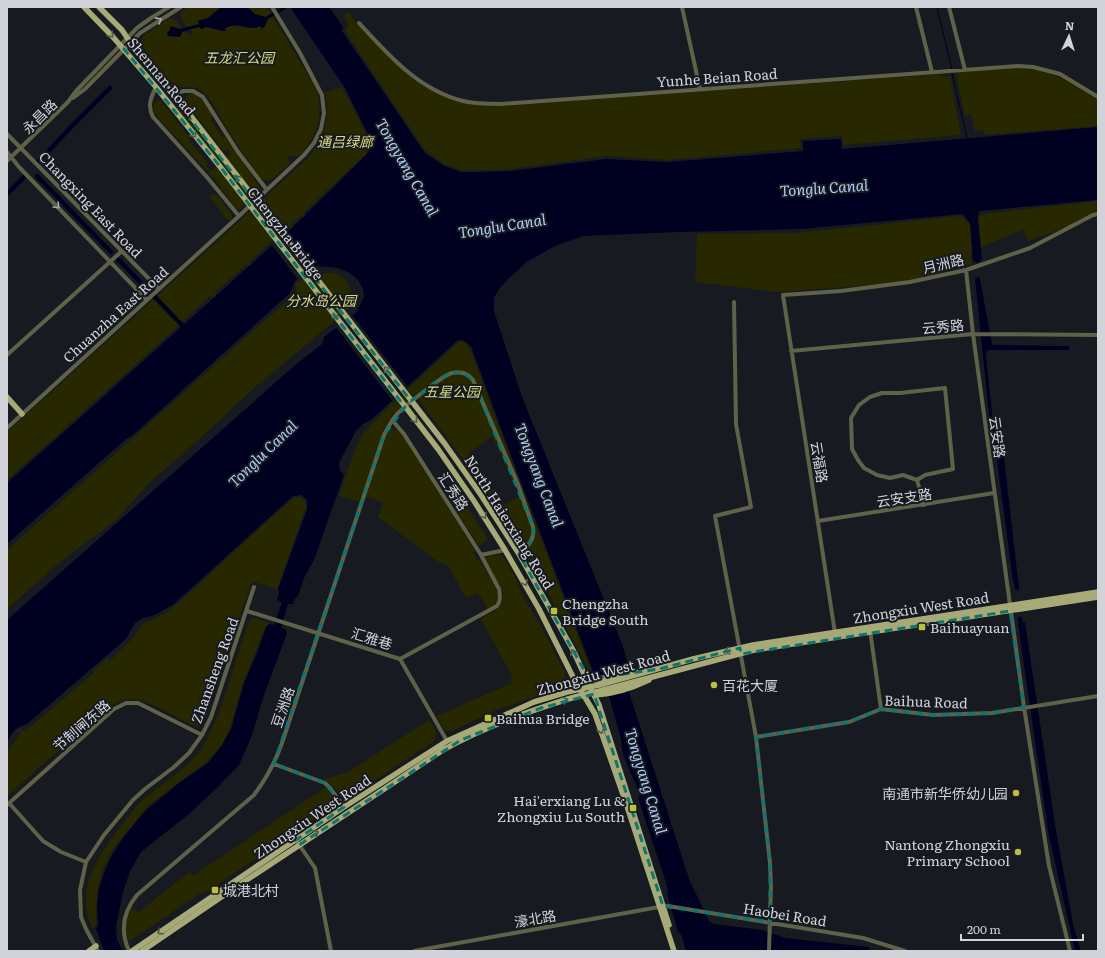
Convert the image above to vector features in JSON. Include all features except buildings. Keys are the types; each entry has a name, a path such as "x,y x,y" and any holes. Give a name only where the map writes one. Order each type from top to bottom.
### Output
{"main road":[{"name":"Shennan Road","path":"84,7 122,47 218,164"},
{"name":"Shennan Road","path":"99,7 122,30 224,160"},
{"name":"Chengzha Bridge","path":"224,160 445,444"},
{"name":"Chengzha Bridge","path":"218,164 438,449"},
{"path":"7,397 22,414"},
{"name":"North Haierxiang Road","path":"445,444 481,495 519,554 573,650 590,687 590,695 595,714 664,906 674,951"},
{"name":"North Haierxiang Road","path":"438,449 474,500 540,609 580,689 590,695 599,705 678,951"},
{"name":"Zhongxiu West Road","path":"1010,609 1098,592"},
{"name":"Zhongxiu West Road","path":"741,651 870,630 1098,597"},
{"name":"Zhongxiu West Road","path":"142,951 297,842 344,807 447,741 534,702 580,689 606,686 659,672 693,659 835,633 870,630"},
{"path":"583,673 589,679 606,686 625,681 640,684 659,672"},
{"name":"Zhongxiu West Road","path":"297,842 461,740 541,708 570,698 590,695 606,686"},
{"name":"Zhongxiu West Road","path":"132,951 190,916"},
{"path":"89,951 97,949"}],"street":[{"path":"129,40 137,28 170,7"},
{"path":"129,40 181,7"},
{"name":"Chuanzha East Road","path":"7,428 310,150 318,138 324,113 322,95 272,7"},
{"path":"682,7 700,89"},
{"path":"916,7 932,72"},
{"path":"949,7 962,70"},
{"name":"Yunhe Beian Road","path":"359,23 398,64 419,81 434,90 464,102 500,104 1018,66 1033,67 1060,74 1098,97"},
{"name":"永昌路","path":"7,161 21,149 129,40"},
{"path":"156,87 150,102 150,112 153,117 199,168 239,216"},
{"path":"173,94 184,91 193,91 203,97 238,152 267,190"},
{"name":"Changxing East Road","path":"7,134 159,289"},
{"name":"Changxing East Road","path":"7,152 12,156 19,167 147,300"},
{"name":"月洲路","path":"783,295 841,291 910,282 966,270 1030,248 1093,215 1098,214"},
{"path":"7,355 122,251"},
{"name":"云安路","path":"966,270 973,334 1010,609 1049,866 1070,951"},
{"name":"云福路","path":"783,295 835,633"},
{"path":"734,302 736,424 751,507 715,516 756,737 770,863 771,886 769,951"},
{"name":"云秀路","path":"791,351 973,334 1098,335"},
{"path":"392,420 417,397 449,373 464,373 471,378 475,383 484,404 533,527 534,535 531,542 519,554"},
{"path":"945,388 953,469 925,475 917,480 904,476 890,478 877,475 864,468 852,448 851,418 859,405 870,397 882,393 900,393 945,388"},
{"name":"汇秀路","path":"392,420 404,434 480,555 498,589 500,601 497,606 400,659"},
{"name":"豆洲路","path":"129,951 125,943 123,926 132,901 137,895 254,795 266,779 274,764 382,442 392,420"},
{"path":"917,480 924,505"},
{"name":"云安支路","path":"818,521 994,493"},
{"path":"480,555 505,550"},
{"name":"Zhansheng Road","path":"97,949 81,917 80,890 86,862 104,835 133,800 144,789 174,767 189,753 202,735 211,717 254,587"},
{"name":"汇雅巷","path":"247,611 400,659 447,741"},
{"path":"870,630 881,709"},
{"name":"Baihua Road","path":"756,737 849,722 881,709 933,715 992,713 1098,696"},
{"name":"节制闸东路","path":"8,804 114,709 126,703 138,703 202,735"},
{"path":"274,764 317,779 324,783 330,788 344,807"},
{"path":"8,804 43,841 61,852 86,862"},
{"path":"297,842 315,868 331,951"},
{"name":"Haobei Road","path":"664,906 863,938 906,951"},
{"name":"濠北路","path":"414,951 664,906"}],"highlighted area":[{"path":"130,42 411,401 449,373 464,373 473,380 533,527 533,539 519,554 589,679 659,669 740,648 741,654 1010,611 1024,707 992,713 933,715 881,709 849,722 756,737 770,863 770,922 663,906 594,694 541,708 461,740 299,845 296,840 344,807 325,783 274,764 384,435 405,407 218,164 124,49"}],"green space":[{"name":"五龙汇公园","path":"189,7 267,7 316,89 319,105 319,121 314,136 300,154 294,157 291,155 287,158 290,162 289,164 271,180 264,180 261,178 226,127 214,105 205,94 194,88 180,87 173,84 141,44 143,36 170,18 176,20 183,30 192,36 193,32 186,26 180,15 182,11"},
{"path":"348,12 378,47 412,77 430,89 450,98 472,104 497,106 942,74 942,76 950,76 961,135 843,145 842,136 800,139 801,148 670,160 607,156 504,170 460,170 444,164 424,149 345,31 349,25 343,16"},
{"path":"1019,68 1032,69 1061,78 1098,100 1098,126 984,135 984,130 975,131 971,114 965,116 956,75 958,75 958,72"},
{"name":"通吕绿廊","path":"342,87 371,143 367,153 303,213 306,216 305,220 301,216 291,224 295,229 291,229 288,226 249,262 252,265 252,269 247,264 214,293 220,299 216,299 211,295 7,480 7,432 310,156 320,141 327,118 327,101 325,92"},
{"path":"192,93 199,97 206,106 213,116 211,119 222,137 225,137 260,187 259,192 241,209 237,209 234,206 213,177 160,120 154,110 153,107 155,102 158,100 161,101 190,138 189,140 208,164 206,166 211,171 231,154 227,149 223,151 185,100 186,96"},
{"path":"179,106 222,161 219,163 177,108"},
{"path":"213,194 217,195 232,215 230,220 227,220 210,198"},
{"path":"1098,201 1098,213 1084,220 1028,241 1023,230 970,251 972,264 903,283 776,292 695,282 697,234 796,233 959,216 964,218 967,222 977,220 977,217 982,214"},
{"name":"分水岛公园","path":"314,269 322,274 336,274 346,281 351,294 349,309 254,388 151,481 116,520 60,562 7,609 7,550 296,293 295,284"},
{"name":"五星公园","path":"461,341 467,344 472,353 591,670 588,669 517,537 475,475 415,395 393,414 383,430 396,430 403,434 475,551 473,552 477,560 479,560 490,578 496,589 498,600 496,604 488,609 478,593 466,598 448,566 440,563 378,517 383,502 362,496 359,502 339,496 356,447 363,433 457,343","holes":["492,436 520,496 504,505 468,454"]},
{"path":"299,497 305,500 306,508 277,589 252,581 207,711 200,727 193,726 141,700 127,699 121,701 106,709 7,796 7,751 21,733 19,731 16,732 20,728 24,732 94,673 93,671 108,658 110,661 130,641 143,624 168,612 293,498"},
{"path":"465,504 488,539 479,546 455,510"},
{"path":"501,555 504,558 514,575 524,598 542,628 565,673 564,683 557,689 494,711 452,731 449,731 444,729 437,716 512,683 512,676 482,621 480,622 480,620 496,610 501,604 503,593 486,560 486,557"},
{"path":"254,618 269,623 266,626 243,683 229,731 221,746 207,762 149,805 112,850 103,870 98,887 96,925 93,929 88,915 86,901 87,887 96,862 111,838 139,804 185,767 204,744 224,700 249,622"},
{"path":"429,720 436,733 433,742 349,797 342,797 332,785 324,779 348,772"},
{"path":"326,787 333,800 330,809 128,942 126,938 126,925 131,908 139,912 189,872 194,875"}],"water":[{"path":"221,7 245,7 250,9 255,14 265,17 283,7 289,7 268,19 262,29 260,26 252,28 234,25 225,29 226,31 223,31 206,27 202,29 199,27 182,32 180,37 168,36 167,33 171,26 180,29 199,24 198,21 208,18"},
{"path":"290,7 329,7 343,27 342,31 425,153 443,165 461,172 510,171 607,159 667,162 803,151 803,141 841,139 842,149 1098,127 1098,200 979,211 978,219 982,259 978,263 973,261 970,224 963,214 801,229 583,236 557,245 528,261 508,279 499,289 494,298 494,311 522,397 622,644 628,668 622,670 689,879 709,921 714,924 763,930 785,938 869,947 869,951 686,951 681,934 678,932 668,897 667,886 638,798 640,797 635,781 623,754 621,739 603,675 594,674 471,346 463,340 458,340 371,420 363,424 356,431 339,463 340,471 344,475 314,560 304,578 298,596 295,598 293,604 288,604 281,628 285,629 287,633 263,698 252,735 239,765 189,814 141,852 130,871 123,892 116,927 117,940 123,951 104,951 96,929 98,925 97,906 99,888 105,870 113,853 123,838 145,811 179,783 208,763 222,745 231,729 244,683 266,627 270,624 274,625 282,602 277,600 279,593 278,589 307,509 307,500 301,495 293,496 174,604 155,615 141,619 135,623 126,639 27,724 15,730 7,742 7,620 294,366 322,344 324,337 356,313 364,297 363,289 358,280 350,273 338,268 316,266 295,281 290,293 132,436 126,439 7,544 7,483 297,223 366,155 372,143 345,88"},
{"path":"978,277 980,279 992,344 1069,346 1069,350 987,351 986,356 993,422 1001,431 1018,580 1013,581 993,430 990,424 975,279"},
{"path":"1025,622 1056,831 1073,924 1081,951 1075,951 1048,831 1018,624"}],"pier":[{"path":"286,230 316,268 299,281 271,244"},
{"path":"351,314 409,388 394,403 335,326"}],"waterway":[{"path":"937,7 952,70"},
{"path":"952,73 967,138"},
{"path":"38,162 110,88"},
{"path":"37,176 111,252"},
{"path":"7,194 24,177"},
{"path":"116,257 149,291"},
{"path":"154,296 176,319"},
{"path":"179,322 183,326"},
{"path":"1016,580 1017,588"},
{"path":"1020,619 1021,623"}],"place":[{"name":"Chengzha Bridge South","path":"554,611"},
{"name":"Baihuayuan","path":"922,627"},
{"name":"百花大厦","path":"714,685"},
{"name":"Baihua Bridge","path":"488,718"},
{"name":"南通市新华侨幼儿园","path":"1016,793"},
{"name":"Hai'erxiang Lu & Zhongxiu Lu South","path":"633,808"},
{"name":"Nantong Zhongxiu Primary School","path":"1018,852"},
{"name":"城港北村","path":"215,890"}],"water label":[{"name":"Tongyang Canal","path":"408,167"},
{"name":"Tonglu Canal","path":"824,187"},
{"name":"Tonglu Canal","path":"502,225"},
{"name":"Tonglu Canal","path":"262,453"},
{"name":"Tongyang Canal","path":"540,475"},
{"name":"Tongyang Canal","path":"647,781"}]}
